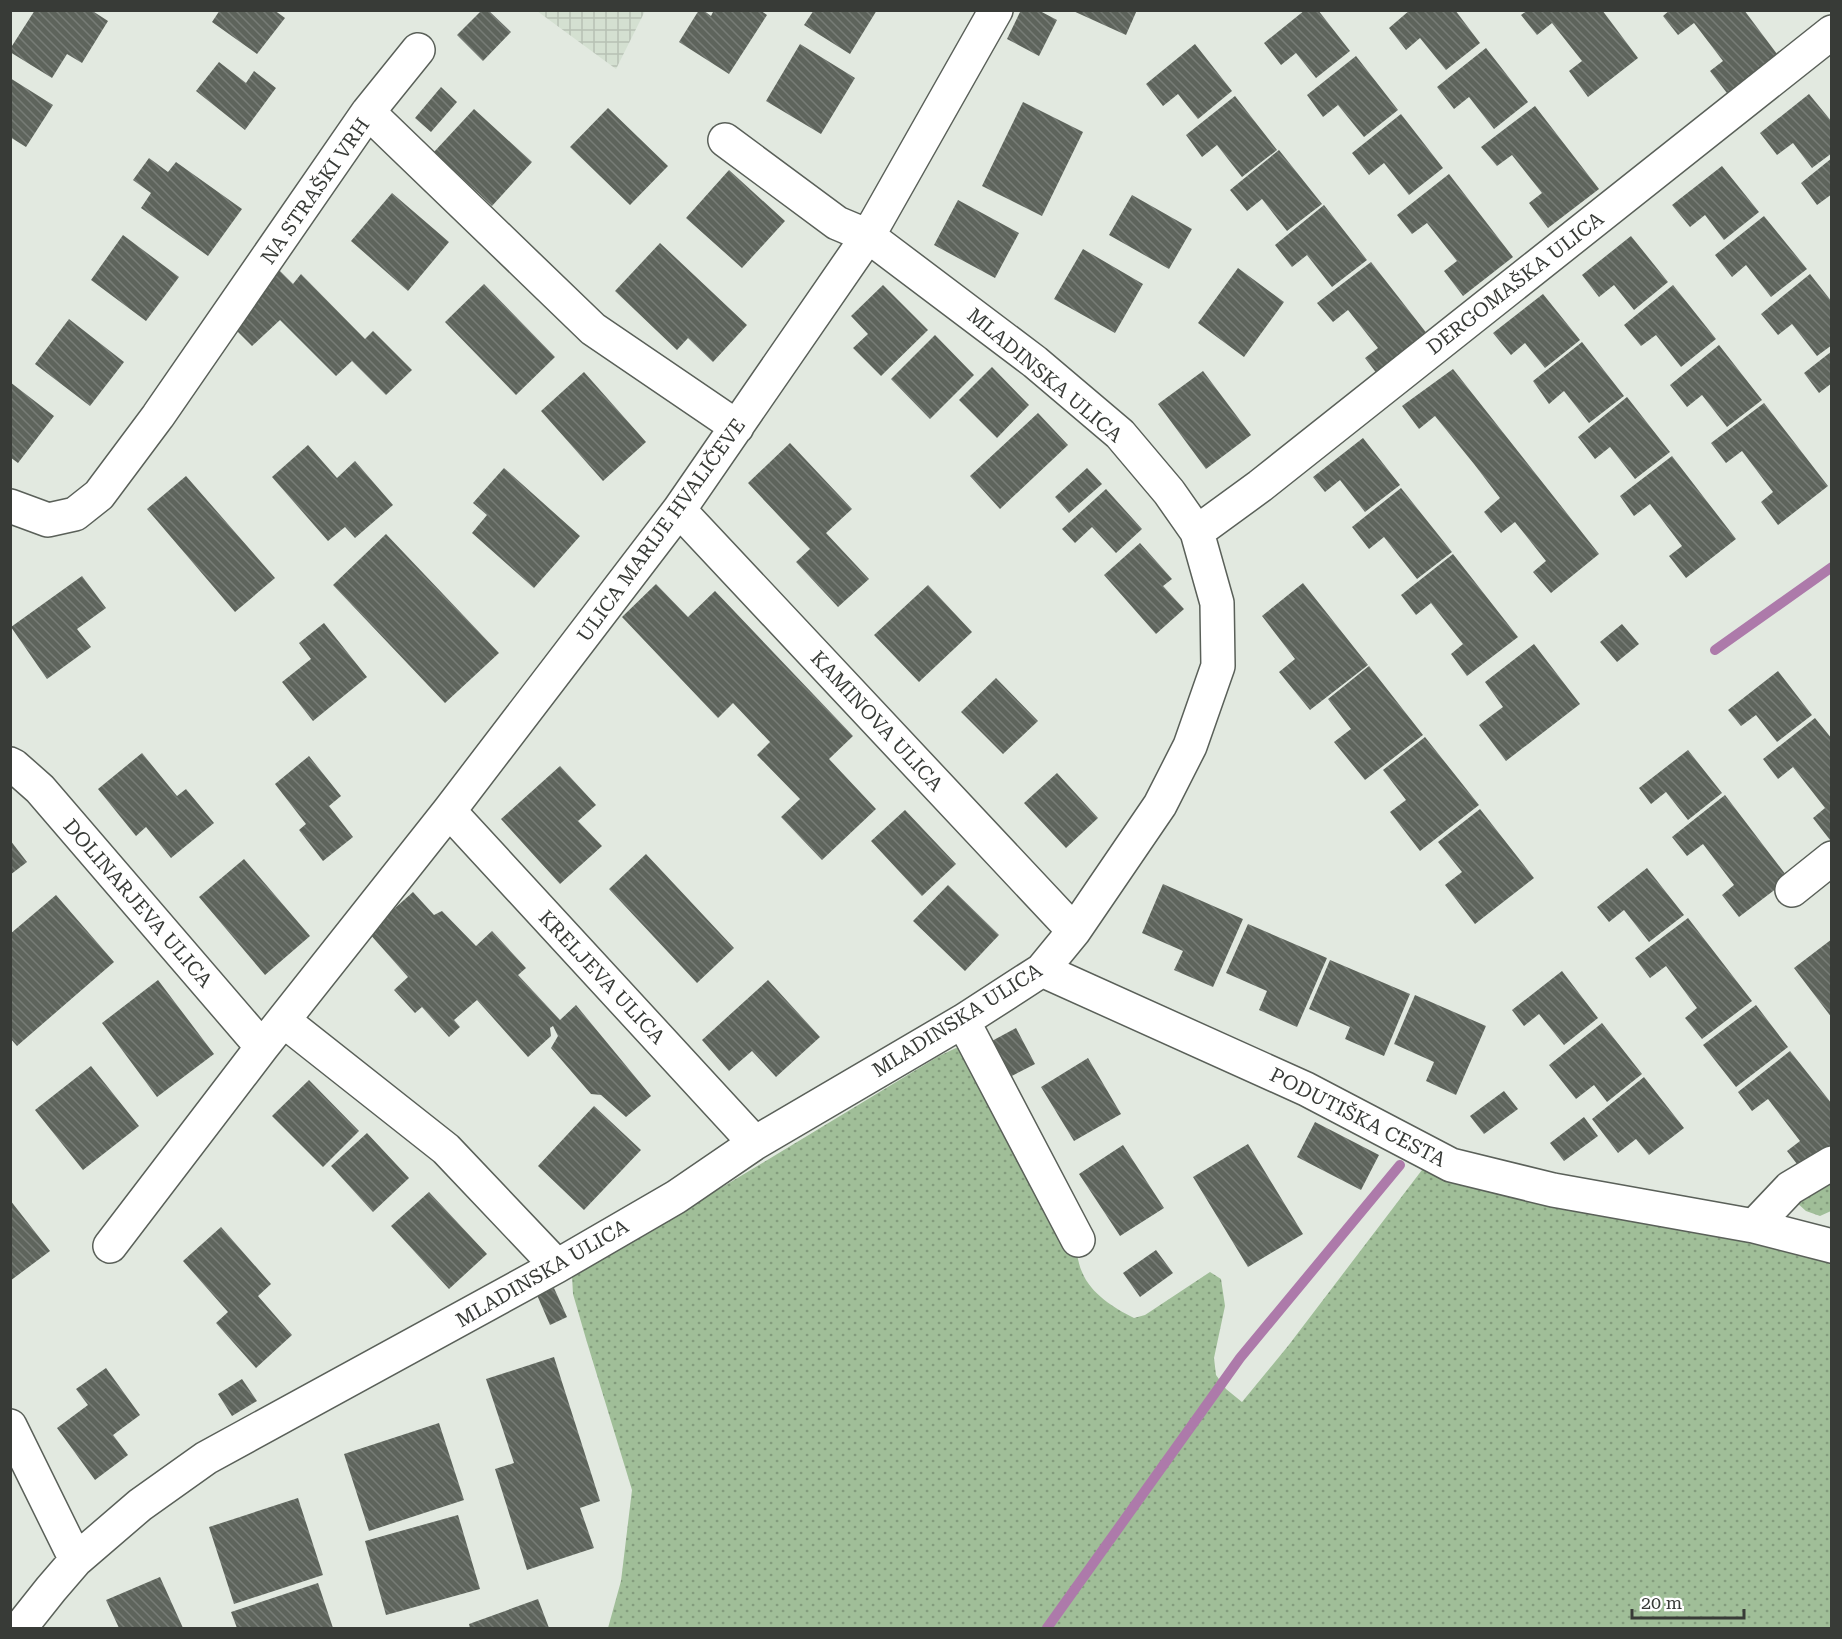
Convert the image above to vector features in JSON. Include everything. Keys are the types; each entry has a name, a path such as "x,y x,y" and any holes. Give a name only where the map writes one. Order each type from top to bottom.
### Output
{"street":[{"name":"ULICA MARIJE HVALIČEVE","path":"110,1246 262,1047 449,811 679,510 868,236 996,10"},
{"name":"DERGOMAŠKA ULICA","path":"1197,532 1260,486 1832,32"},
{"path":"368,112 418,50"},
{"name":"NA STRAŠKI VRH","path":"10,506 48,520 75,514 99,495 158,416 368,112 593,329 737,428"},
{"name":"MLADINSKA ULICA","path":"20,1629 76,1560 140,1506 206,1458 557,1266 676,1197 755,1143 963,1021 1042,970 1074,931 1160,805 1190,746 1218,666 1217,603 1197,532 1169,492 1120,434 1035,362 868,236 837,224 725,140"},
{"name":"KAMINOVA ULICA","path":"679,510 1074,931"},
{"name":"DOLINARJEVA ULICA","path":"10,764 40,789 262,1047"},
{"name":"KRELJEVA ULICA","path":"449,811 755,1143"},
{"path":"1792,890 1832,858"},
{"name":"PODUTIŠKA CESTA","path":"1042,970 1306,1089 1451,1165 1553,1190 1754,1226 1832,1246"},
{"path":"284,1021 446,1149 557,1266"},
{"path":"963,1021 1078,1240"},
{"path":"1754,1226 1790,1188 1832,1163"},
{"path":"10,1426 76,1560"}],"shaded area":[{"path":"537,11 645,11 616,69"}],"green space":[{"path":"956,1048 969,1049 1050,1222 1071,1240 1080,1268 1097,1294 1134,1318 1145,1315 1210,1272 1221,1279 1225,1306 1214,1358 1216,1375 1226,1389 1242,1402 1288,1346 1425,1166 1832,1260 1831,1628 608,1628 621,1581 632,1490 573,1294 572,1276 939,1056"},
{"path":"1831,1170 1831,1211 1820,1216 1806,1211 1796,1202"}],"building":[{"path":"35,10 91,10 108,21 82,63 67,54 52,78 10,52"},
{"path":"220,10 274,10 285,18 257,54 212,22"},
{"path":"482,10 488,10 511,32 483,61 457,35"},
{"path":"699,10 711,16 714,10 760,10 767,15 729,74 679,42"},
{"path":"814,10 877,10 850,54 804,25"},
{"path":"1021,10 1038,10 1057,20 1039,56 1007,39"},
{"path":"1071,10 1137,10 1126,35"},
{"path":"1305,10 1318,10 1350,51 1316,78 1296,53 1281,65 1264,43"},
{"path":"1410,10 1455,10 1480,43 1446,70 1420,38 1406,50 1389,28"},
{"path":"1528,10 1602,10 1638,58 1588,97 1569,71 1582,61 1552,23 1537,35 1521,15"},
{"path":"1670,10 1744,10 1780,58 1730,97 1710,71 1723,61 1694,23 1678,35 1663,16"},
{"path":"800,44 855,78 821,134 766,101"},
{"path":"1195,44 1232,91 1198,119 1178,94 1163,106 1146,84"},
{"path":"1486,48 1528,102 1494,129 1469,97 1454,109 1437,87"},
{"path":"1356,56 1398,110 1364,137 1338,105 1323,117 1307,95"},
{"path":"219,62 246,83 254,71 276,88 245,130 196,91"},
{"path":"10,78 53,105 26,147 10,137"},
{"path":"441,87 457,102 431,132 415,118"},
{"path":"1809,94 1832,122 1832,153 1812,168 1793,143 1777,155 1760,133"},
{"path":"1235,96 1277,150 1242,177 1217,145 1202,157 1186,135"},
{"path":"1023,102 1083,132 1042,216 982,186"},
{"path":"1535,106 1599,189 1548,228 1529,203 1542,193 1512,155 1497,166 1481,147"},
{"path":"608,108 668,166 630,205 570,147"},
{"path":"474,109 532,162 492,206 434,152"},
{"path":"1401,114 1443,168 1409,195 1384,163 1369,175 1352,153"},
{"path":"1279,150 1322,204 1287,231 1262,199 1247,211 1230,190"},
{"path":"149,158 168,172 176,162 242,209 208,256 141,208 151,193 133,180"},
{"path":"1832,158 1832,194 1817,205 1801,183"},
{"path":"1722,166 1759,212 1724,240 1705,215 1690,227 1672,205"},
{"path":"729,170 785,221 742,268 686,218"},
{"path":"1449,174 1513,257 1463,296 1444,271 1457,261 1427,223 1412,234 1397,215"},
{"path":"392,193 449,242 408,291 351,241"},
{"path":"1132,195 1192,229 1169,269 1109,235"},
{"path":"958,200 1019,233 995,278 934,245"},
{"path":"1324,205 1367,260 1332,287 1307,255 1292,267 1275,245"},
{"path":"1764,216 1807,269 1771,297 1746,265 1732,277 1715,255"},
{"path":"123,235 179,277 146,321 91,280"},
{"path":"1631,236 1668,282 1634,310 1614,285 1599,297 1582,275"},
{"path":"660,243 747,325 713,362 688,338 677,350 615,291"},
{"path":"1083,249 1143,284 1115,333 1054,299"},
{"path":"1371,262 1435,344 1384,383 1365,358 1378,348 1348,310 1333,322 1317,303"},
{"path":"275,266 293,284 301,274 365,339 373,331 412,370 386,395 352,361 336,376 280,320 252,346 232,326"},
{"path":"1238,268 1284,302 1244,357 1198,323"},
{"path":"1810,274 1832,302 1832,345 1817,356 1792,324 1778,335 1761,314"},
{"path":"484,284 555,357 516,395 445,322"},
{"path":"883,285 928,330 881,376 853,348 868,334 851,316"},
{"path":"1673,285 1716,339 1681,367 1656,335 1641,346 1624,325"},
{"path":"1543,294 1580,340 1545,368 1525,343 1511,355 1493,333"},
{"path":"69,319 124,362 90,406 35,364"},
{"path":"935,335 974,375 930,419 891,379"},
{"path":"1582,342 1624,396 1589,423 1564,391 1549,404 1533,381"},
{"path":"1719,345 1762,400 1727,427 1702,395 1687,407 1670,385"},
{"path":"1832,351 1832,383 1819,393 1804,373"},
{"path":"992,367 1029,405 997,438 959,400"},
{"path":"1453,369 1599,554 1551,593 1533,572 1546,561 1515,522 1501,533 1484,512 1500,498 1474,464 1435,416 1419,429 1402,406"},
{"path":"1203,371 1251,435 1206,469 1158,404"},
{"path":"584,372 646,442 603,481 541,411"},
{"path":"10,382 54,416 18,463 10,457"},
{"path":"1627,397 1670,452 1635,479 1610,447 1595,459 1578,437"},
{"path":"1764,403 1828,486 1778,525 1761,502 1773,492 1742,451 1726,463 1711,443"},
{"path":"1038,413 1068,445 1000,509 970,476"},
{"path":"1363,438 1400,485 1365,512 1340,480 1325,492 1313,477"},
{"path":"790,443 852,509 826,533 869,579 838,607 796,562 810,549 748,483"},
{"path":"308,445 337,478 355,461 393,505 355,538 345,527 328,541 272,477"},
{"path":"1672,456 1736,539 1686,578 1669,556 1682,546 1650,504 1634,516 1620,496"},
{"path":"504,468 580,536 534,588 472,533 487,515 473,503"},
{"path":"1087,468 1102,484 1069,513 1055,497"},
{"path":"186,476 275,578 235,612 147,509"},
{"path":"1401,488 1452,552 1417,579 1384,537 1369,549 1352,527"},
{"path":"1106,489 1142,529 1116,553 1092,527 1075,543 1062,529"},
{"path":"386,534 499,653 445,703 333,585"},
{"path":"1140,543 1172,579 1163,586 1184,609 1156,634 1104,575"},
{"path":"1453,554 1518,637 1467,676 1451,654 1463,644 1431,603 1416,615 1401,595"},
{"path":"82,576 106,608 77,629 91,647 47,679 11,627"},
{"path":"1303,583 1368,665 1310,710 1279,672 1295,659 1262,616"},
{"path":"656,584 688,617 715,591 853,736 829,759 876,809 822,860 781,817 800,799 757,755 770,742 733,703 718,718 622,617"},
{"path":"928,585 972,632 919,682 874,635"},
{"path":"324,623 367,677 313,721 282,682 311,659 299,643"},
{"path":"1622,624 1639,644 1617,662 1600,642"},
{"path":"1534,644 1580,704 1506,761 1479,725 1503,707 1485,682"},
{"path":"1369,666 1423,735 1365,780 1334,742 1351,729 1328,699"},
{"path":"1778,671 1812,715 1777,742 1756,715 1741,726 1728,710"},
{"path":"996,678 1038,721 1003,754 961,712"},
{"path":"1815,718 1832,739 1832,839 1830,840 1813,818 1825,808 1793,767 1778,779 1763,759"},
{"path":"1425,737 1479,805 1420,851 1390,812 1406,800 1383,770"},
{"path":"1688,750 1722,793 1688,820 1666,792 1651,804 1639,788"},
{"path":"142,753 177,796 186,789 214,823 171,858 146,827 136,836 98,789"},
{"path":"309,756 341,796 329,806 353,837 323,861 299,830 306,824 275,784"},
{"path":"560,766 596,805 578,821 602,846 560,884 501,819"},
{"path":"1057,773 1098,818 1066,848 1024,803"},
{"path":"1725,795 1789,879 1739,917 1722,895 1734,885 1703,844 1687,856 1672,837"},
{"path":"1480,809 1534,878 1475,924 1445,885 1462,872 1438,842"},
{"path":"905,810 956,864 922,896 871,841"},
{"path":"10,840 27,862 10,875"},
{"path":"646,854 734,948 697,983 609,889"},
{"path":"244,859 310,936 265,975 199,897"},
{"path":"1647,868 1684,915 1649,942 1624,910 1609,922 1597,907"},
{"path":"1163,884 1243,919 1213,987 1174,970 1183,951 1142,933"},
{"path":"948,885 999,935 965,971 913,921"},
{"path":"413,892 434,915 442,911 476,946 492,931 526,968 518,975 560,1020 576,1005 651,1096 626,1117 601,1095 591,1094 551,1048 558,1036 553,1026 550,1028 551,1036 528,1057 477,1000 454,1020 460,1027 449,1037 422,1007 415,1013 394,990 408,977 368,932"},
{"path":"56,895 114,962 17,1046 10,1038 10,934"},
{"path":"1688,918 1752,1001 1702,1039 1685,1018 1697,1008 1666,966 1650,978 1635,958"},
{"path":"1248,924 1327,958 1297,1027 1259,1010 1267,991 1226,973"},
{"path":"1832,939 1832,1018 1794,968"},
{"path":"1330,960 1410,994 1384,1056 1345,1039 1350,1027 1309,1009"},
{"path":"1562,971 1598,1018 1564,1045 1539,1014 1524,1026 1512,1010"},
{"path":"158,980 214,1054 157,1097 102,1023"},
{"path":"768,980 820,1037 776,1077 752,1051 729,1071 702,1040"},
{"path":"1415,995 1486,1026 1456,1095 1426,1081 1434,1062 1394,1044"},
{"path":"1756,1005 1788,1047 1736,1087 1703,1045"},
{"path":"1602,1023 1642,1074 1607,1102 1594,1085 1576,1099 1549,1065"},
{"path":"1016,1028 1035,1064 1008,1078 990,1042"},
{"path":"1790,1051 1832,1104 1832,1152 1804,1173 1787,1151 1800,1141 1768,1099 1752,1111 1738,1092"},
{"path":"1088,1058 1121,1114 1074,1141 1041,1087"},
{"path":"91,1066 139,1126 83,1170 35,1110"},
{"path":"1644,1077 1684,1128 1649,1155 1636,1139 1618,1153 1592,1119"},
{"path":"309,1080 359,1131 323,1167 272,1116"},
{"path":"1504,1091 1518,1109 1484,1134 1470,1116"},
{"path":"594,1106 641,1150 584,1210 538,1166"},
{"path":"1584,1117 1598,1136 1564,1161 1550,1143"},
{"path":"1315,1122 1379,1155 1361,1190 1297,1157"},
{"path":"367,1133 409,1178 373,1212 331,1166"},
{"path":"1248,1144 1303,1234 1248,1267 1193,1177"},
{"path":"1123,1145 1164,1208 1120,1236 1079,1174"},
{"path":"429,1192 487,1254 449,1289 391,1226"},
{"path":"10,1200 50,1251 10,1281"},
{"path":"221,1227 271,1284 258,1296 292,1335 256,1368 216,1323 228,1312 183,1261"},
{"path":"1156,1250 1173,1273 1140,1297 1123,1273"},
{"path":"554,1288 567,1317 550,1325 537,1295"},
{"path":"554,1357 600,1501 580,1508 594,1548 527,1570 495,1469 514,1463 486,1379"},
{"path":"106,1368 140,1415 113,1435 128,1455 95,1480 57,1428 88,1405 76,1389"},
{"path":"242,1379 257,1401 232,1416 218,1394"},
{"path":"439,1423 464,1500 369,1531 344,1454"},
{"path":"298,1498 323,1575 234,1604 209,1527"},
{"path":"458,1515 480,1589 386,1615 365,1541"},
{"path":"160,1577 183,1628 119,1628 106,1600"},
{"path":"318,1583 333,1628 237,1628 231,1612"},
{"path":"538,1599 549,1628 470,1628 469,1624"}],"waterway":[{"path":"1715,650 1832,567"},
{"path":"1047,1628 1240,1358 1400,1165"}]}
